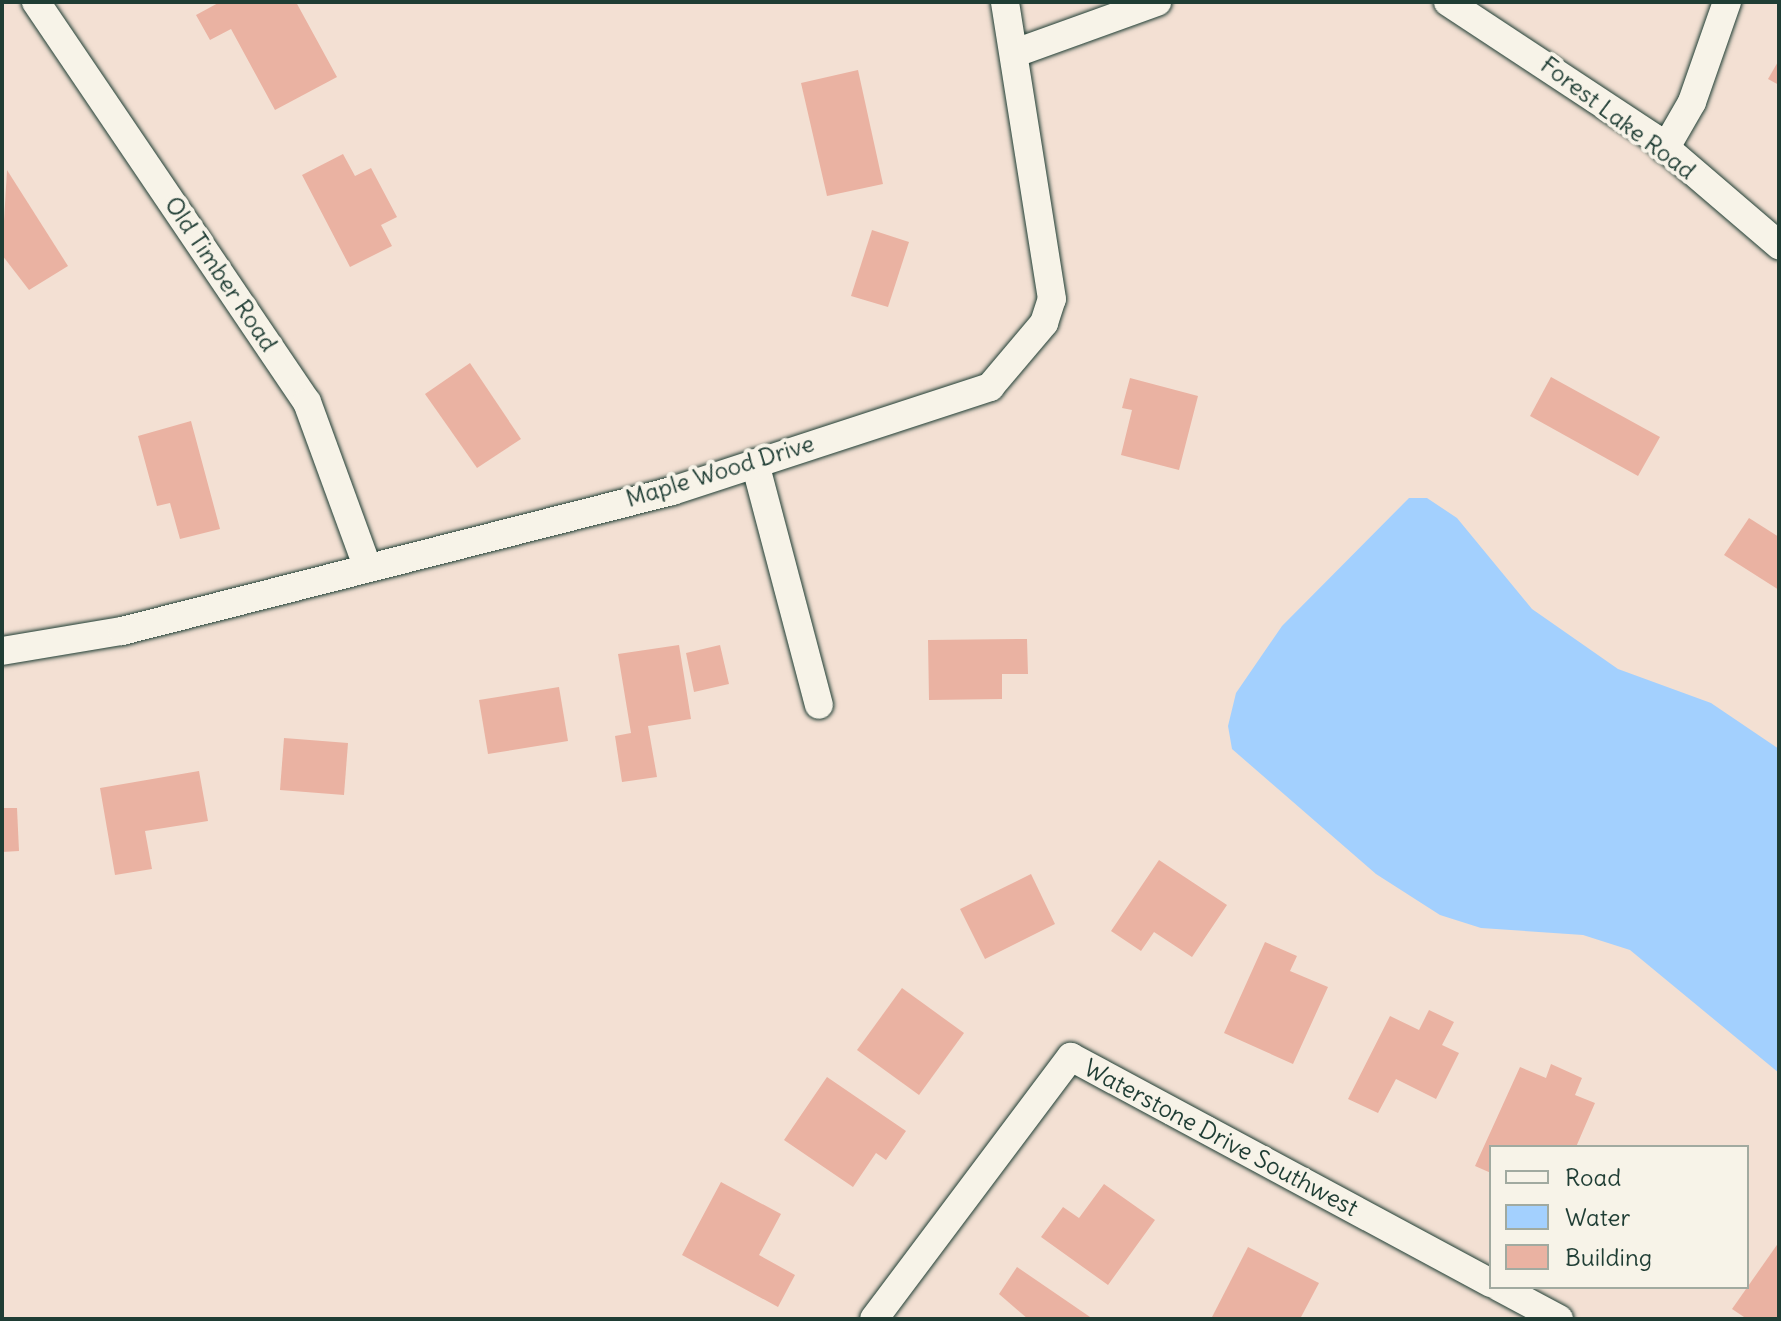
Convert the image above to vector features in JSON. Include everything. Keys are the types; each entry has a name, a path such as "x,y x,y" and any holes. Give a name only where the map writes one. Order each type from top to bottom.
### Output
{"street":[{"name":"Old Timber Road","path":"36,2 307,402 367,566"},
{"name":"Maple Wood Drive","path":"2,651 122,631 367,566 672,491 990,387 1044,323 1052,299 1018,52 1005,2"},
{"path":"1018,52 1157,2"},
{"name":"Forest Lake Road","path":"1448,2 1665,149 1779,245"},
{"path":"1665,149 1692,102 1727,2"},
{"path":"755,463 819,705"},
{"name":"Waterstone Drive Southwest","path":"874,1319 1071,1057 1489,1282"},
{"path":"1503,1289 1559,1319"}],"water":[{"path":"1409,498 1427,498 1457,518 1532,609 1618,669 1711,703 1779,749 1779,1073 1630,950 1583,935 1481,928 1440,915 1376,874 1232,749 1228,726 1236,693 1282,626"}],"building":[{"path":"220,2 296,2 337,77 275,110 231,29 210,40 196,15"},
{"path":"1779,60 1779,85 1768,79"},
{"path":"858,70 883,184 827,196 801,83"},
{"path":"343,154 355,176 371,168 397,217 381,225 392,246 350,267 302,175"},
{"path":"7,170 68,266 29,290 2,255"},
{"path":"872,230 909,242 888,307 851,296"},
{"path":"470,363 521,439 477,468 425,394"},
{"path":"1551,377 1660,437 1638,476 1530,416"},
{"path":"1130,378 1198,396 1179,470 1121,455 1132,410 1122,408"},
{"path":"191,421 220,529 180,539 170,503 157,506 138,436"},
{"path":"1749,518 1779,537 1779,590 1724,555"},
{"path":"1027,639 1028,674 1002,674 1002,699 929,700 928,640"},
{"path":"679,645 691,719 648,726 657,777 622,782 615,736 631,733 618,654"},
{"path":"720,645 729,684 694,692 686,653"},
{"path":"559,687 568,741 488,754 479,700"},
{"path":"284,738 348,743 344,795 280,790"},
{"path":"199,771 208,821 145,831 152,869 115,875 100,788"},
{"path":"2,808 17,808 19,851 2,852"},
{"path":"1159,860 1227,905 1192,957 1154,932 1141,951 1111,931"},
{"path":"1031,874 1055,924 985,959 960,909"},
{"path":"1265,942 1297,956 1290,971 1328,987 1293,1064 1224,1033"},
{"path":"902,988 964,1033 919,1095 857,1050"},
{"path":"1429,1010 1454,1022 1442,1045 1459,1053 1436,1099 1396,1079 1378,1113 1348,1099 1390,1016 1419,1030"},
{"path":"1551,1064 1582,1078 1575,1095 1595,1103 1577,1145 1489,1145 1489,1172 1475,1166 1520,1067 1546,1078"},
{"path":"827,1077 906,1131 886,1160 876,1153 853,1187 784,1140"},
{"path":"721,1182 781,1214 759,1255 795,1275 778,1307 682,1255"},
{"path":"1104,1184 1155,1220 1108,1285 1041,1237 1063,1207 1079,1218"},
{"path":"1779,1242 1779,1319 1747,1319 1732,1309 1749,1289"},
{"path":"1248,1247 1319,1283 1300,1319 1211,1319"},
{"path":"1017,1267 1093,1319 1028,1319 999,1294"}]}
